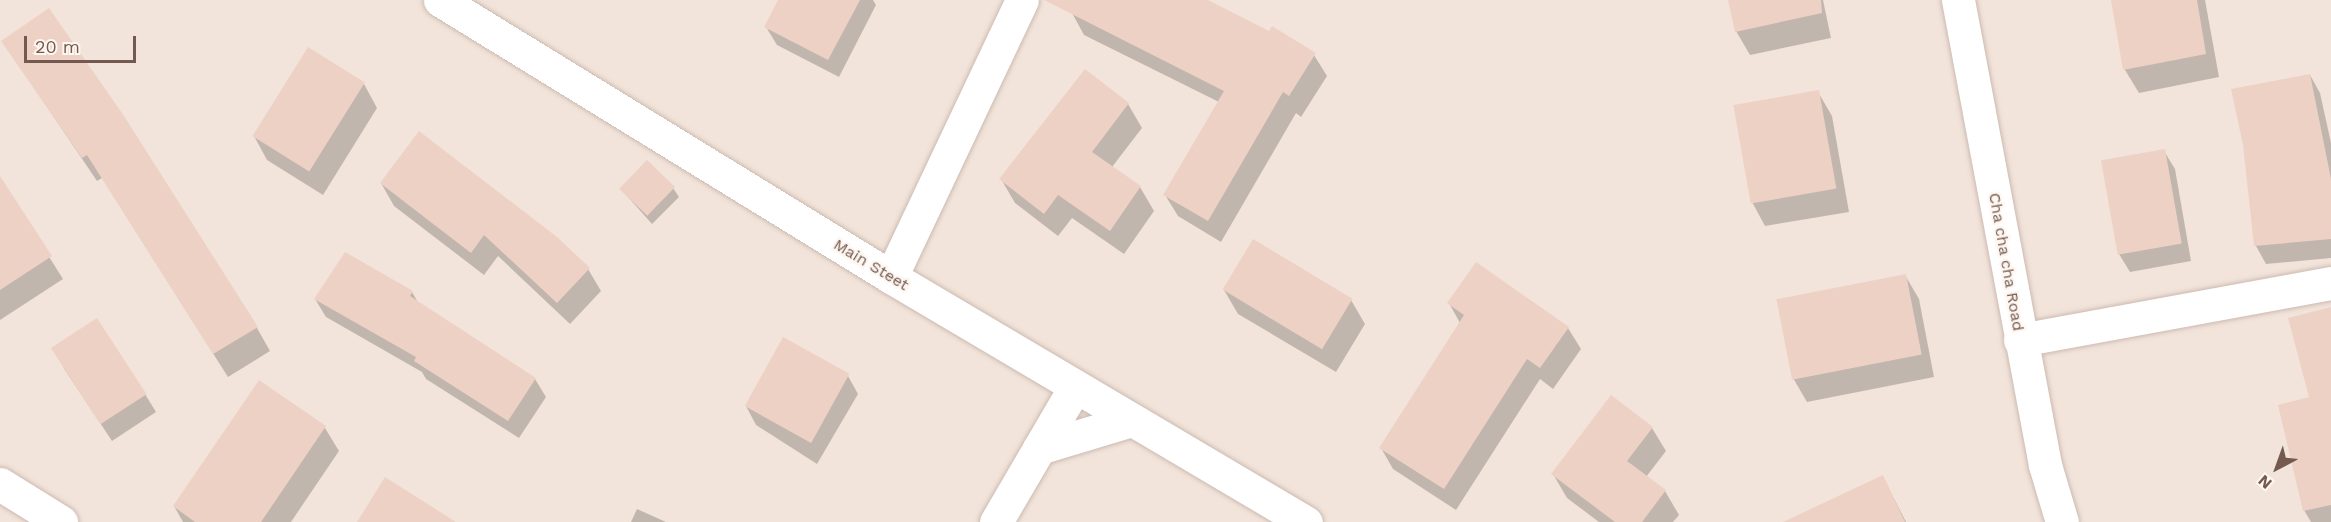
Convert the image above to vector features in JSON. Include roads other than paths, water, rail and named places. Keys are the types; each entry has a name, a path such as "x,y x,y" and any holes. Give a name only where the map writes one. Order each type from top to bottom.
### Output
{"street":[{"name":"Main Steet","path":"440,0 891,277 1306,522"},
{"path":"891,277 1022,0"},
{"name":"Cha cha cha Road","path":"1958,0 2020,340 2045,465 2062,522"},
{"path":"2020,340 2331,284"},
{"path":"996,522 1075,387"},
{"path":"1039,448 1132,420"},
{"path":"0,484 61,522"}]}
